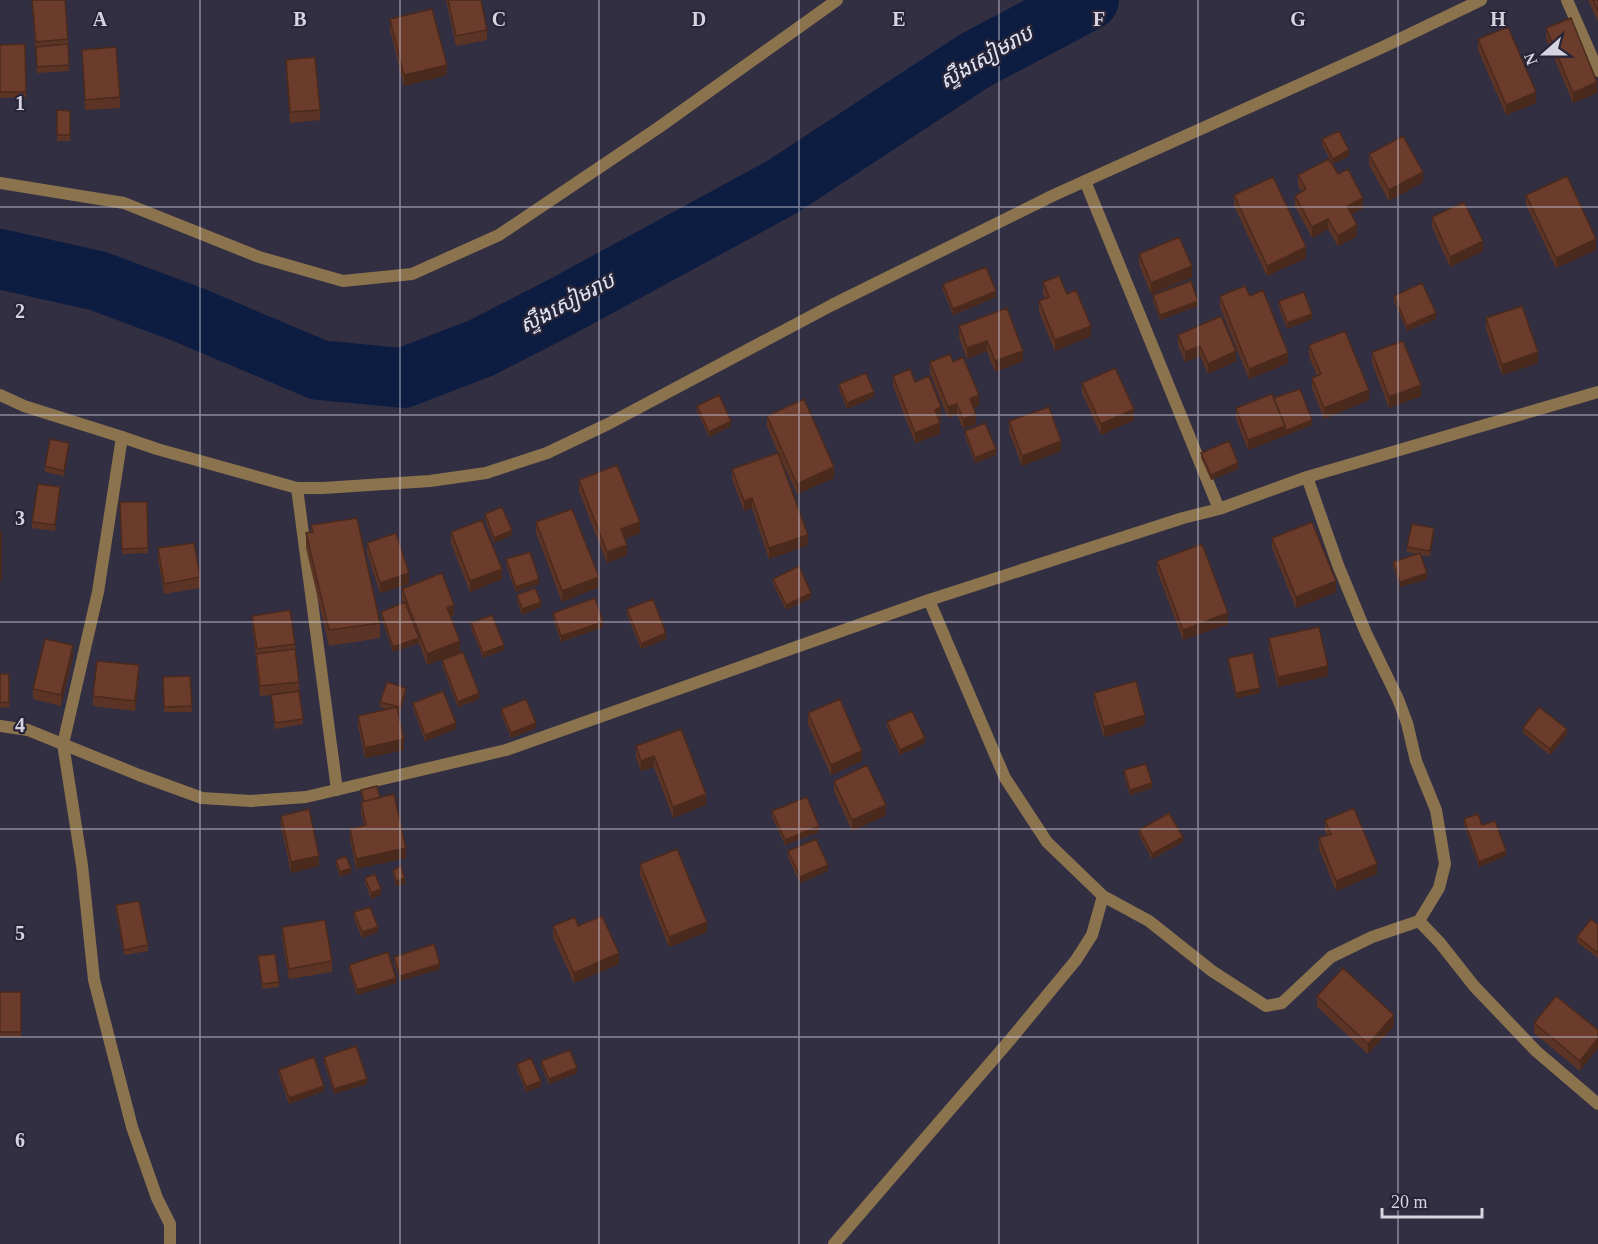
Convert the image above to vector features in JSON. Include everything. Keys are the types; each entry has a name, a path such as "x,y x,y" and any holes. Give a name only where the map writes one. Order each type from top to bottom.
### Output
{"street":[{"path":"0,183 124,203 259,257 343,281 412,274 499,236 658,128 837,0"},
{"path":"0,395 24,406 166,452 297,488 430,481 486,473 547,453 610,423 832,305 1054,195 1383,47 1481,0"},
{"path":"1567,0 1598,71"},
{"path":"1085,181 1219,509"},
{"path":"0,726 28,730 202,798 262,800 306,797 506,750 929,600 1183,518 1219,509 1306,477 1598,392"},
{"path":"122,436 98,592 63,744 82,865 94,980 132,1127 157,1198 170,1224 170,1244"},
{"path":"929,600 1005,778 1047,842 1103,896 1149,921 1212,971 1266,1005 1282,1003 1331,957 1372,937 1419,921 1439,888 1445,864 1437,810 1416,760 1407,723 1362,624 1306,477"},
{"path":"297,488 337,790"},
{"path":"834,1244 1010,1041 1076,960 1092,934 1103,896"},
{"path":"1419,921 1440,943 1474,986 1536,1051 1598,1104"}],"building":[{"path":"32,0 65,0 68,39 36,42"},
{"path":"448,0 481,0 487,30 456,36"},
{"path":"1593,0 1598,0 1598,11"},
{"path":"432,9 447,65 404,75 390,19"},
{"path":"1571,18 1597,82 1573,93 1546,28"},
{"path":"1508,27 1536,92 1506,105 1478,39"},
{"path":"25,44 26,92 0,92 0,45"},
{"path":"68,44 69,65 37,67 36,47"},
{"path":"116,47 120,97 85,100 82,50"},
{"path":"315,57 320,110 290,112 286,60"},
{"path":"57,110 70,111 70,135 57,135"},
{"path":"1339,131 1349,150 1333,159 1322,139"},
{"path":"1403,136 1423,172 1389,190 1369,154"},
{"path":"1329,159 1338,174 1348,169 1363,198 1347,206 1357,225 1338,236 1328,219 1312,227 1295,196 1306,189 1298,175"},
{"path":"1567,176 1596,239 1556,258 1526,195"},
{"path":"1273,177 1306,247 1267,266 1234,195"},
{"path":"1464,202 1483,241 1450,257 1432,217"},
{"path":"1179,237 1192,266 1151,283 1139,254"},
{"path":"986,267 996,291 953,309 943,284"},
{"path":"1059,276 1067,294 1076,290 1091,326 1055,340 1039,301 1049,297 1043,282"},
{"path":"1191,281 1198,301 1160,315 1153,295"},
{"path":"1422,283 1436,313 1407,326 1394,296"},
{"path":"1245,286 1250,296 1263,290 1288,353 1249,369 1220,296"},
{"path":"1304,292 1312,314 1287,323 1279,301"},
{"path":"1522,306 1538,352 1502,365 1486,318"},
{"path":"1007,308 1023,351 995,361 987,341 967,348 959,326"},
{"path":"1221,316 1236,351 1208,364 1200,346 1185,352 1178,335"},
{"path":"1345,331 1369,390 1324,408 1312,378 1321,374 1309,345"},
{"path":"1403,341 1421,385 1389,397 1372,352"},
{"path":"950,354 953,362 963,357 979,395 970,399 976,414 963,419 957,404 948,407 930,362"},
{"path":"1115,368 1134,409 1101,424 1082,383"},
{"path":"910,369 915,382 929,376 941,407 935,410 940,423 915,433 893,376"},
{"path":"866,373 874,392 847,403 839,384"},
{"path":"1300,389 1312,420 1285,431 1274,398"},
{"path":"1272,394 1285,426 1248,440 1236,408"},
{"path":"719,395 731,421 709,432 697,406"},
{"path":"804,399 834,467 797,484 767,416"},
{"path":"1049,407 1061,441 1022,456 1009,421"},
{"path":"985,423 996,449 975,458 965,431"},
{"path":"50,439 69,443 64,471 45,466"},
{"path":"1229,441 1238,463 1211,475 1201,453"},
{"path":"778,453 808,535 769,548 752,498 744,501 732,469"},
{"path":"617,465 640,522 621,529 627,545 607,552 579,480"},
{"path":"38,484 60,487 55,525 32,522"},
{"path":"120,502 147,502 148,548 122,549"},
{"path":"502,507 512,530 494,538 485,514"},
{"path":"572,509 599,577 562,591 536,522"},
{"path":"357,518 380,623 329,630 306,533 313,532 311,525"},
{"path":"482,520 502,569 470,581 451,532"},
{"path":"1312,522 1336,581 1296,597 1272,538"},
{"path":"1412,524 1434,528 1430,551 1407,547"},
{"path":"1,531 1,581 0,581"},
{"path":"396,533 409,573 380,583 367,543"},
{"path":"194,543 200,577 164,584 158,548"},
{"path":"1202,544 1228,613 1183,630 1157,561"},
{"path":"530,552 539,579 516,587 506,559"},
{"path":"1420,553 1427,573 1400,582 1393,562"},
{"path":"799,566 811,593 786,605 773,579"},
{"path":"442,573 454,605 447,608 460,641 427,654 402,589"},
{"path":"535,588 541,602 522,609 517,595"},
{"path":"595,598 603,622 561,636 553,613"},
{"path":"653,599 666,633 641,644 627,609"},
{"path":"405,602 419,638 393,647 381,612"},
{"path":"290,610 295,644 257,649 252,616"},
{"path":"492,615 504,645 483,653 471,623"},
{"path":"1319,627 1328,666 1278,677 1269,638"},
{"path":"45,639 73,645 61,695 33,689"},
{"path":"295,649 299,682 260,686 256,654"},
{"path":"463,652 479,693 458,702 442,660"},
{"path":"1253,653 1260,688 1236,693 1228,658"},
{"path":"97,661 139,665 135,701 93,696"},
{"path":"0,674 9,674 9,702 0,703"},
{"path":"190,676 192,706 164,707 163,677"},
{"path":"1136,681 1145,715 1104,727 1094,693"},
{"path":"387,682 406,688 400,707 380,702"},
{"path":"299,691 303,719 275,723 271,695"},
{"path":"443,691 456,723 425,735 413,703"},
{"path":"526,699 536,723 511,733 501,709"},
{"path":"840,699 862,751 831,765 808,713"},
{"path":"397,707 404,739 365,748 358,716"},
{"path":"1539,707 1567,729 1550,749 1523,728"},
{"path":"912,711 925,738 900,750 887,722"},
{"path":"681,729 706,794 673,807 654,756 641,761 636,746"},
{"path":"1146,764 1152,783 1130,790 1124,770"},
{"path":"867,765 886,805 852,820 834,781"},
{"path":"377,786 380,798 364,801 361,790"},
{"path":"394,794 406,848 356,859 350,829 366,825 361,802"},
{"path":"807,797 819,826 785,840 772,811"},
{"path":"1354,808 1377,864 1336,881 1319,838 1331,834 1325,820"},
{"path":"309,809 319,856 291,862 281,816"},
{"path":"1169,813 1183,837 1152,854 1139,830"},
{"path":"1478,814 1482,825 1495,821 1506,851 1479,862 1464,819"},
{"path":"816,839 828,865 800,877 788,851"},
{"path":"677,849 707,922 669,937 640,864"},
{"path":"346,856 351,868 340,872 336,860"},
{"path":"401,866 405,878 396,881 393,870"},
{"path":"375,874 381,889 371,893 365,878"},
{"path":"139,901 148,945 124,950 116,905"},
{"path":"370,907 378,927 362,932 354,912"},
{"path":"602,916 619,953 574,973 553,926 575,917 578,926"},
{"path":"1591,919 1598,925 1598,953 1577,937"},
{"path":"325,920 332,961 289,969 282,927"},
{"path":"434,944 440,964 400,976 394,957"},
{"path":"388,952 396,978 357,990 349,965"},
{"path":"275,954 279,982 262,984 258,956"},
{"path":"1343,968 1394,1015 1368,1044 1317,996"},
{"path":"0,992 21,992 21,1032 0,1032"},
{"path":"1556,996 1598,1030 1598,1038 1580,1061 1534,1023"},
{"path":"356,1046 367,1079 334,1089 324,1057"},
{"path":"570,1050 577,1068 549,1079 541,1061"},
{"path":"314,1057 324,1086 289,1098 279,1070"},
{"path":"531,1058 541,1081 526,1087 517,1064"}],"waterway":[{"name":"ស្ទឹងសៀមរាប","path":"0,259 98,281 189,315 319,370 403,378 481,348 782,187 974,61 1089,0"}]}
